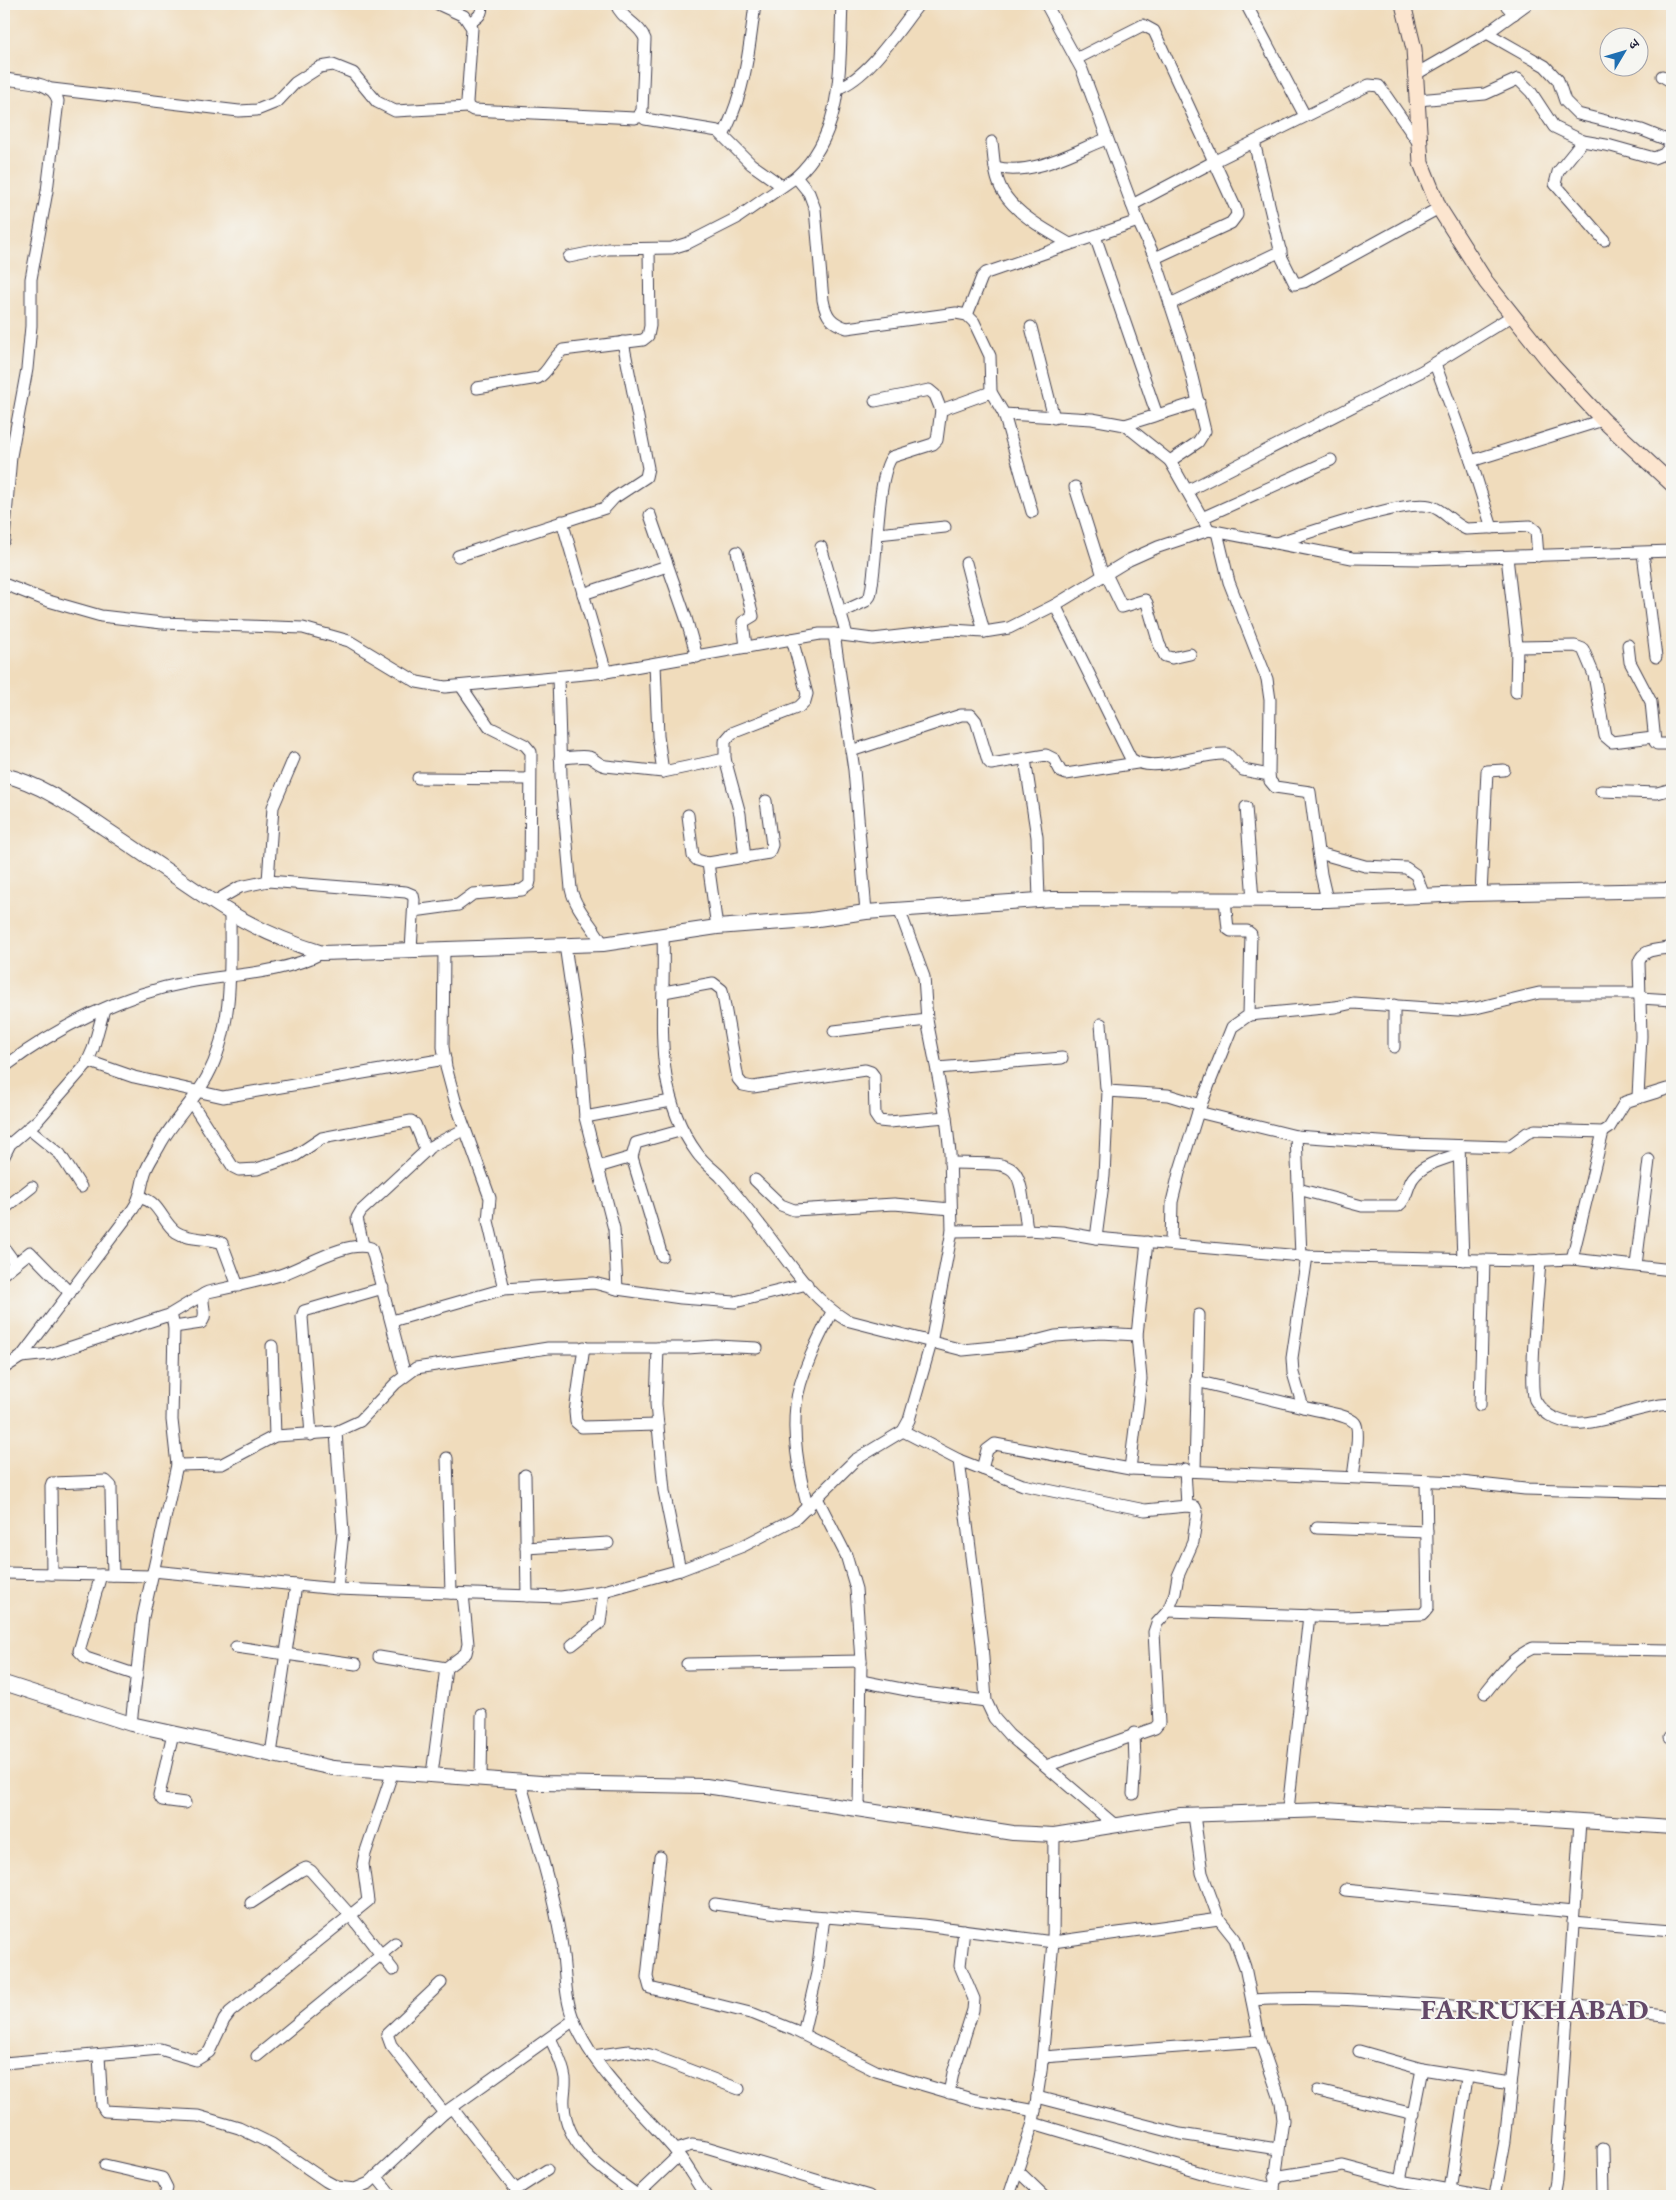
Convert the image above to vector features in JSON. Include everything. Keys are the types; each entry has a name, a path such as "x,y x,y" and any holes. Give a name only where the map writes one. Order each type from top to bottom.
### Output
{"main road":[{"path":"1403,4 1413,41 1418,100 1418,142 1424,172 1439,208 1481,275 1512,316 1580,397 1672,484"}],"street":[{"path":"438,4 464,16 472,28 468,107"},
{"path":"470,23 479,18 482,8 481,4"},
{"path":"4,79 52,89 239,111 257,110 277,102 295,83 320,68 333,65 353,73 377,102 395,111 468,107 479,112 635,118 640,114 645,39 640,31 622,15 616,4"},
{"path":"724,134 737,106 744,84 755,4"},
{"path":"569,257 608,249 672,248 688,243 737,218 796,177 811,164 822,146 838,97 842,4"},
{"path":"838,88 849,84 862,74 919,4"},
{"path":"1046,4 1076,59 1138,221 1155,258 1186,352 1204,422 1204,431 1198,442 1170,461"},
{"path":"1246,4 1305,116"},
{"path":"1505,4 1514,14"},
{"path":"1416,74 1488,33 1527,4"},
{"path":"1076,59 1143,25 1154,31 1236,208 1236,216 1231,223 1155,258"},
{"path":"1418,100 1484,94 1518,80 1530,92 1554,127 1584,141 1611,146 1654,158 1664,154 1672,143 1650,133 1578,114 1565,101 1558,80 1545,66 1488,33"},
{"path":"1132,205 1215,161 1369,85 1379,86 1418,142"},
{"path":"4,540 11,456 27,369 31,279 47,191 58,101 52,89"},
{"path":"640,114 645,119 718,131 724,134 751,164 782,186"},
{"path":"995,167 1007,170 1028,169 1106,139"},
{"path":"1584,141 1558,172 1555,184 1604,240"},
{"path":"992,142 995,167 1003,192 1013,205 1044,230 1070,244"},
{"path":"1254,142 1281,251 1293,282 1299,285 1439,208"},
{"path":"796,177 808,193 815,209 825,312 836,325 847,328 956,313 967,315 974,322 990,356 991,392 1004,414 1032,512"},
{"path":"967,315 982,277 986,274 1138,221"},
{"path":"1095,236 1157,415"},
{"path":"477,388 538,378 543,375 556,355 563,350 643,340 648,336 650,326 649,249"},
{"path":"1170,304 1281,251"},
{"path":"1187,491 1435,364 1512,316"},
{"path":"1031,327 1054,418"},
{"path":"458,556 605,508 614,498 644,480 648,473 622,342"},
{"path":"1435,364 1471,461 1492,528"},
{"path":"840,613 866,601 870,596 883,483 889,461 892,457 933,444 937,440 941,410 935,395 929,390 875,400"},
{"path":"941,410 991,392"},
{"path":"1125,425 1199,402"},
{"path":"1004,414 1054,418 1092,418 1125,425 1170,461 1202,518 1213,531 1230,582 1267,679 1270,700 1270,781 1274,787 1310,792 1327,900"},
{"path":"1471,461 1603,420"},
{"path":"1202,518 1331,460"},
{"path":"1075,487 1104,575 1122,607 1145,600 1159,644 1165,656 1172,658 1190,654"},
{"path":"1275,544 1382,511 1419,505 1430,506 1457,526 1466,529 1530,526 1536,531 1538,556"},
{"path":"650,515 697,657"},
{"path":"562,521 606,672"},
{"path":"878,534 945,527"},
{"path":"4,584 45,600 101,616 162,623 303,628 349,641 417,682 445,687 606,672 792,639 834,634 873,639 952,630 984,632 1009,628 1055,605 1104,575 1158,547 1213,531 1352,558 1420,559 1672,551"},
{"path":"820,546 847,636"},
{"path":"737,552 753,616 743,622 746,648"},
{"path":"1643,552 1656,657"},
{"path":"1507,556 1517,647 1516,692"},
{"path":"966,563 984,632"},
{"path":"583,594 668,566"},
{"path":"1055,605 1131,759 1137,763"},
{"path":"834,634 851,751 866,912"},
{"path":"745,858 740,814 725,759 724,741 732,733 799,707 805,701 807,694 792,639"},
{"path":"1628,645 1630,662 1651,702 1653,737 1657,744 1672,744"},
{"path":"1517,647 1575,646 1583,649 1594,675 1605,736 1612,742 1653,737"},
{"path":"655,664 658,736 663,772"},
{"path":"558,677 560,758 574,901 593,925 602,944"},
{"path":"414,911 458,905 469,895 522,890 529,885 531,752 529,748 489,727 461,686"},
{"path":"851,751 962,715 971,715 976,721 988,761 991,764 1051,756 1061,772 1066,774 1137,763 1151,766 1227,754 1243,770 1269,774"},
{"path":"560,758 586,757 592,758 598,764 606,766 663,772 725,759"},
{"path":"268,881 273,807 294,758"},
{"path":"1025,759 1037,837 1039,900"},
{"path":"1481,894 1487,771 1504,770"},
{"path":"4,775 18,778 56,796 161,864 230,912 285,941 322,954"},
{"path":"418,778 530,779"},
{"path":"1601,791 1657,793 1672,789"},
{"path":"688,815 693,856 697,860 708,863 766,856 771,851 766,801"},
{"path":"1246,807 1253,900"},
{"path":"1319,853 1365,866 1406,868 1416,875 1424,896"},
{"path":"708,863 717,927"},
{"path":"214,902 240,887 268,881 406,892 413,896 414,911 411,950"},
{"path":"4,1067 46,1038 104,1009 160,988 231,977 304,962 322,954 602,944 717,927 811,920 899,909 1039,900 1327,900 1481,894 1672,890"},
{"path":"1226,900 1228,929 1231,932 1247,931 1251,934 1248,1015"},
{"path":"4,1573 113,1576 153,1574 337,1589 577,1596 604,1592 680,1570 743,1546 795,1519 856,1460 903,1431 909,1420 931,1343 952,1232 950,1163 946,1117 927,1020 924,977 899,909"},
{"path":"4,1368 21,1358 141,1198 145,1172 165,1136 194,1097 218,1052 231,977 230,912"},
{"path":"663,936 664,992 662,1044 665,1075 671,1102 683,1130 698,1154 740,1200 816,1298 832,1312 846,1320 963,1350 1024,1344 1063,1336 1101,1333 1137,1335"},
{"path":"565,945 580,1049 585,1117 614,1230 618,1289"},
{"path":"1638,1097 1641,1036 1641,957 1647,952 1668,948"},
{"path":"444,949 445,1059 456,1104 490,1198 488,1221 504,1289"},
{"path":"664,992 713,983 719,985 722,990 738,1079 743,1085 753,1087 865,1070 871,1072 876,1080 875,1114 879,1121 889,1122 946,1117"},
{"path":"1171,1244 1172,1202 1200,1109 1232,1027 1248,1015 1335,1007 1353,1003 1458,1010 1476,1008 1539,993 1640,996 1672,1000"},
{"path":"1394,1006 1394,1047"},
{"path":"4,1156 10,1144 44,1114 88,1061 104,1009"},
{"path":"834,1031 927,1020"},
{"path":"1096,1238 1104,1176 1108,1091 1106,1088 1101,1024"},
{"path":"936,1068 1062,1058"},
{"path":"88,1061 194,1097 223,1097 445,1059"},
{"path":"1572,1259 1603,1132 1608,1128 1625,1102 1672,1089"},
{"path":"1108,1091 1160,1094 1200,1109 1296,1136 1459,1150 1508,1147 1527,1133 1544,1129 1603,1132"},
{"path":"194,1097 233,1166 239,1170 257,1169 295,1156 322,1138 411,1121 415,1124 426,1151"},
{"path":"585,1117 671,1102"},
{"path":"28,1128 60,1154 81,1187"},
{"path":"363,1245 357,1215 426,1151 465,1129"},
{"path":"662,1256 632,1157 636,1143 683,1130"},
{"path":"1296,1136 1298,1189 1304,1256 1292,1358 1293,1373 1303,1407"},
{"path":"1298,1189 1362,1206 1398,1206 1404,1200 1413,1178 1422,1169 1459,1150"},
{"path":"1459,1150 1463,1260"},
{"path":"598,1167 632,1157"},
{"path":"1636,1265 1649,1160"},
{"path":"950,1163 1003,1164 1012,1168 1021,1183 1027,1230"},
{"path":"756,1180 781,1205 794,1210 894,1204 951,1209"},
{"path":"4,1209 32,1187"},
{"path":"141,1198 148,1199 178,1233 194,1239 222,1243 228,1253 238,1286"},
{"path":"952,1232 1027,1230 1062,1232 1096,1238 1304,1256 1463,1260 1572,1259 1672,1270"},
{"path":"1130,1468 1141,1379 1137,1335 1147,1242"},
{"path":"21,1358 50,1354 169,1315 204,1294 281,1275 323,1257 363,1245 371,1248 405,1375"},
{"path":"4,1248 15,1263"},
{"path":"4,1273 26,1253 34,1254 70,1293"},
{"path":"1480,1405 1484,1260"},
{"path":"1540,1260 1533,1365 1534,1399 1546,1415 1558,1420 1581,1423 1605,1419 1642,1408 1672,1404"},
{"path":"392,1321 504,1289 594,1283 618,1289 735,1302 807,1284"},
{"path":"311,1435 302,1317 304,1311 383,1288"},
{"path":"174,1327 201,1323 204,1320 201,1300 204,1294"},
{"path":"808,1508 798,1470 796,1404 812,1350 832,1312"},
{"path":"132,1724 143,1618 177,1465 172,1420 174,1327 169,1315"},
{"path":"1187,1506 1199,1316"},
{"path":"272,1346 275,1436"},
{"path":"177,1465 222,1464 275,1436 288,1433 311,1435 336,1432 360,1421 405,1375 416,1368 548,1348 716,1346 758,1348"},
{"path":"584,1347 575,1412 576,1422 582,1427 658,1425"},
{"path":"658,1348 656,1404 664,1491 680,1570"},
{"path":"1196,1381 1347,1417 1355,1422 1358,1430 1353,1478"},
{"path":"903,1431 959,1460 1023,1485 1145,1510 1187,1506 1195,1508 1197,1512 1193,1542 1178,1576 1168,1612 1157,1623 1154,1632 1159,1723 1155,1728 1134,1733 1046,1766"},
{"path":"336,1432 343,1533 337,1589"},
{"path":"982,1469 987,1450 994,1444 1130,1468 1426,1481 1525,1489 1672,1493"},
{"path":"447,1458 451,1593"},
{"path":"959,1460 982,1644 986,1701 994,1718 1009,1735 1116,1826"},
{"path":"525,1475 527,1596"},
{"path":"52,1574 52,1483 106,1481 111,1486 113,1576"},
{"path":"1168,1612 1345,1617 1420,1615 1426,1612 1428,1608 1426,1481"},
{"path":"817,1498 839,1540 853,1573 861,1661 859,1808"},
{"path":"1318,1528 1427,1532"},
{"path":"526,1548 608,1543"},
{"path":"101,1575 79,1651 86,1658 137,1675"},
{"path":"271,1754 296,1585"},
{"path":"572,1645 600,1622 604,1592"},
{"path":"432,1774 446,1668 466,1653 468,1644 464,1594"},
{"path":"1288,1810 1309,1615"},
{"path":"236,1647 356,1664"},
{"path":"1485,1693 1508,1665 1523,1652 1532,1648 1672,1650"},
{"path":"379,1656 446,1668"},
{"path":"687,1664 861,1661"},
{"path":"861,1681 917,1692 986,1701"},
{"path":"4,1683 132,1724 333,1768 520,1781 706,1786 1013,1833 1054,1835 1194,1815 1288,1810 1580,1821 1672,1827"},
{"path":"481,1778 482,1715"},
{"path":"173,1733 159,1795 162,1800 185,1802"},
{"path":"1133,1794 1134,1733"},
{"path":"4,2063 160,2050 196,2060 206,2055 230,2012 368,1902 363,1864 393,1771"},
{"path":"520,1781 561,1936 566,1983 574,2020 593,2056 635,2109 677,2153 706,2196"},
{"path":"1194,1815 1202,1873 1219,1919 1235,1939 1245,1968 1260,2041 1281,2102 1283,2120 1274,2187"},
{"path":"1552,2196 1556,2180 1580,1821"},
{"path":"1009,2196 1033,2123 1043,2057 1053,1942 1054,1835"},
{"path":"660,1857 647,1976 650,1988 754,2014 804,2034 876,2070 975,2100 1035,2111"},
{"path":"251,1903 306,1868 351,1916 393,1970"},
{"path":"1345,1890 1672,1930"},
{"path":"715,1904 824,1917 964,1930 1053,1942 1219,1919"},
{"path":"804,2034 817,1973 824,1917"},
{"path":"949,2092 973,2010 974,1999 960,1966 964,1930"},
{"path":"257,2056 395,1943"},
{"path":"441,1983 387,2034 391,2045 516,2190 547,2170"},
{"path":"1252,2000 1296,1997 1353,1998 1519,2010 1568,2008 1672,2017"},
{"path":"1495,2196 1505,2141 1519,2010"},
{"path":"99,2056 102,2106 106,2111 198,2116 239,2128 272,2144 326,2181 338,2186 355,2189 368,2183 448,2110 574,2020"},
{"path":"550,2038 560,2058 565,2078 564,2106 579,2146 589,2158 636,2196 677,2153 692,2145 706,2147 869,2196"},
{"path":"1043,2057 1260,2041"},
{"path":"593,2056 629,2051 650,2055 740,2089"},
{"path":"1359,2051 1422,2069 1467,2078 1511,2083"},
{"path":"1400,2181 1422,2069"},
{"path":"1450,2190 1467,2078"},
{"path":"1318,2091 1414,2114"},
{"path":"1037,2097 1180,2134 1278,2149"},
{"path":"1033,2123 1212,2176 1274,2187 1343,2166 1400,2181 1484,2196"},
{"path":"1603,2149 1604,2196"},
{"path":"105,2165 162,2178 167,2188 165,2196"},
{"path":"1018,2171 1044,2196"},
{"path":"376,2176 392,2196"}],"district":[{"name":"FARRUKHABAD","path":"1535,2009"}]}
